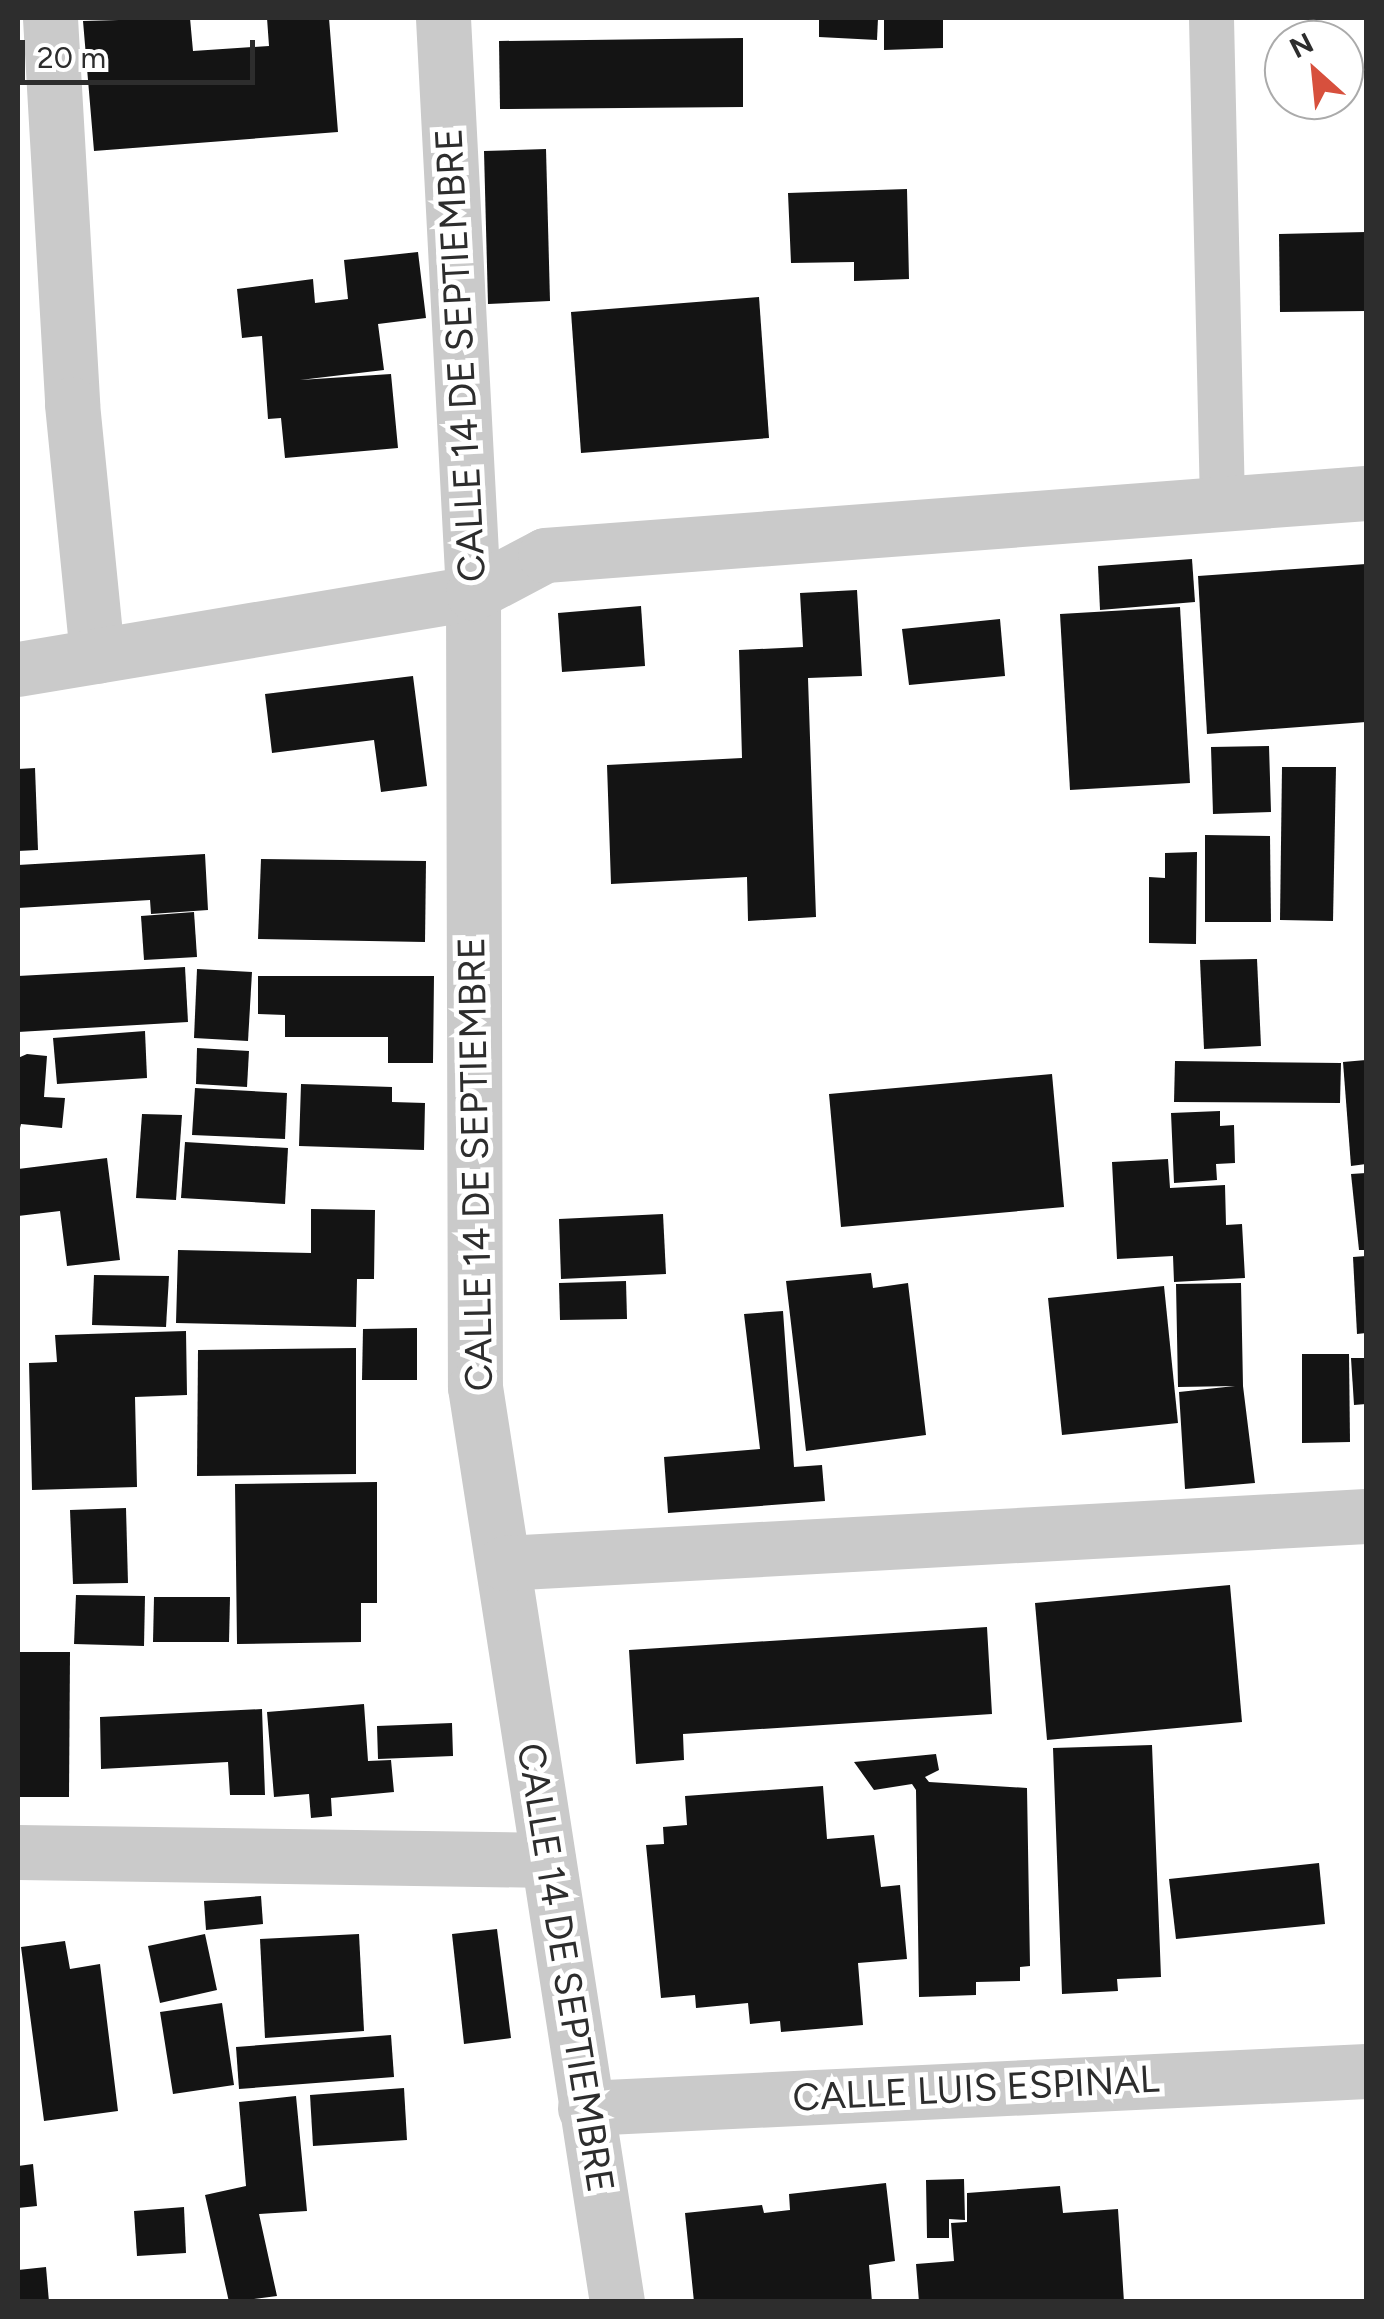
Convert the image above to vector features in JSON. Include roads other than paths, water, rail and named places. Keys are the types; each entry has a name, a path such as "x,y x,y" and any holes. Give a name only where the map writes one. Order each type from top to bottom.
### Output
{"street":[{"path":"50,18 72,404 97,656"},
{"name":"CALLE 14 DE SEPTIEMBRE","path":"443,18 473,593 475,1387 617,2302"},
{"path":"18,669 473,593 545,555 1366,494"},
{"path":"504,1564 1366,1516"},
{"path":"18,1852 548,1860"},
{"name":"CALLE LUIS ESPINAL","path":"586,2108 1366,2071"}],"lane":[{"path":"1211,18 1222,502"}]}
